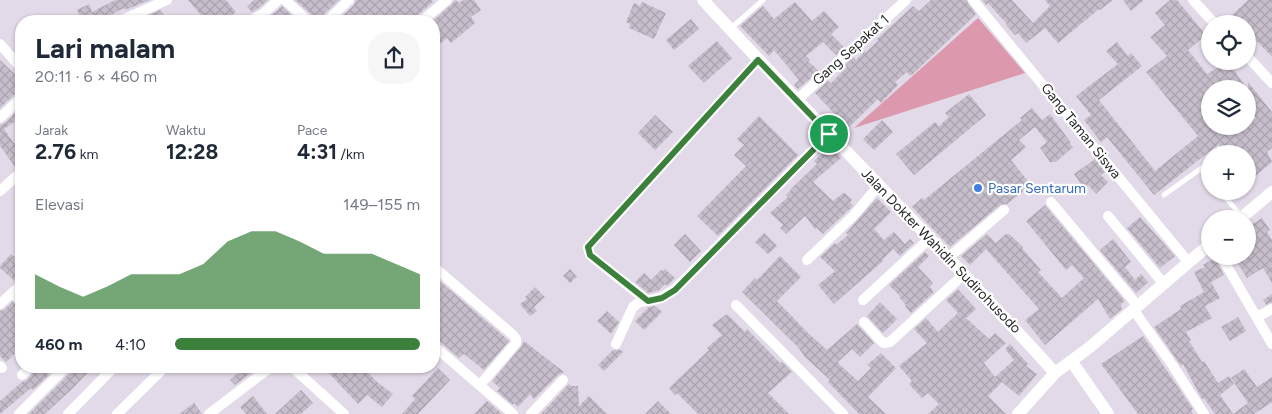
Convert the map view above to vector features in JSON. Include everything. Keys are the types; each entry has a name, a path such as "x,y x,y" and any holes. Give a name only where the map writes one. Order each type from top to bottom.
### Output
{"street":[{"path":"133,15 167,0"},
{"path":"261,15 278,0"},
{"path":"285,0 301,15"},
{"path":"333,15 349,0"},
{"path":"429,15 447,0"},
{"name":"Jalan Dokter Wahidin Sudirohusodo","path":"703,0 758,60 964,274 1055,373"},
{"name":"Gang Sepakat 1","path":"797,100 906,0"},
{"name":"Gang Taman Siswa","path":"973,0 1189,263"},
{"path":"1193,0 1207,15"},
{"path":"0,45 15,58"},
{"path":"648,301 590,255 588,247 758,60"},
{"path":"1256,66 1272,83"},
{"path":"0,118 15,104"},
{"path":"616,344 633,307 638,303 662,298 675,290 829,134"},
{"path":"0,191 15,177"},
{"path":"807,260 854,215 879,185"},
{"path":"1251,210 1272,192"},
{"path":"1051,202 1135,307 1204,414"},
{"path":"948,258 1004,210"},
{"path":"1108,216 1163,283"},
{"path":"863,300 930,238"},
{"path":"1018,414 1055,373 1072,362 1201,252"},
{"path":"1226,265 1272,344"},
{"path":"440,272 516,339 516,343 480,385"},
{"path":"864,322 884,343 890,342 930,303 964,274"},
{"path":"0,304 13,293"},
{"path":"736,305 843,414"},
{"path":"1257,318 1272,309"},
{"path":"440,351 513,414"},
{"path":"1072,362 1108,414"},
{"path":"18,414 60,373"},
{"path":"68,414 105,373"},
{"path":"116,414 159,373"},
{"path":"209,414 263,373"},
{"path":"299,373 344,414"},
{"path":"531,414 562,380"}],"lane":[{"path":"730,29 763,0"},
{"path":"1164,195 1200,169"},
{"path":"1227,200 1235,210"}],"shaded area":[{"path":"978,18 1025,73 854,128"}],"building":[{"path":"115,0 150,0 125,10 124,8 111,15 79,15 77,10 89,4 92,12"},
{"path":"188,0 226,0 236,12 232,15 201,15"},
{"path":"254,0 268,0 252,12 247,6"},
{"path":"295,0 339,0 323,15 312,15"},
{"path":"356,0 431,0 433,2 418,15 343,15 354,5"},
{"path":"456,0 459,3 463,0 474,0 481,10 471,17 475,23 451,43 447,38 440,44 440,15"},
{"path":"931,0 966,0 976,14 912,75 909,75 907,72 895,82 898,85 881,103 878,99 848,128 815,93 828,81 831,83 854,57 856,60 866,52 878,41 877,39 913,6 919,11"},
{"path":"982,0 1012,0 1033,23 1050,6 1045,0 1113,0 1099,9 1058,43 1045,28 1026,43 1018,33 1015,35 988,3 986,5"},
{"path":"1123,0 1144,0 1131,11"},
{"path":"1170,0 1177,0 1201,29 1201,39 1188,50 1201,66 1201,70 1204,70 1207,74 1213,70 1234,70 1241,80 1201,80 1201,135 1256,135 1256,92 1272,112 1272,148 1267,152 1272,162 1256,176 1256,145 1201,145 1201,158 1154,195 1107,137 1101,142 1084,120 1091,115 1076,96 1118,64 1106,51 1117,42 1128,56 1131,53 1142,66 1099,100 1155,171 1198,136 1146,72 1167,56 1150,37 1165,25 1155,13"},
{"path":"1248,0 1272,0 1272,57 1256,42 1256,15 1232,15"},
{"path":"642,2 666,13 654,39 629,28 630,24 626,22 634,3 640,6"},
{"path":"795,2 812,21 824,11 839,27 831,34 844,47 836,55 823,42 806,56 810,60 808,61 819,71 798,89 794,85 799,80 774,50 769,56 740,26 763,6 774,19"},
{"path":"282,6 292,15 272,15"},
{"path":"160,10 164,15 149,15"},
{"path":"691,19 699,29 674,50 666,40"},
{"path":"717,41 732,58 704,83 688,66"},
{"path":"0,60 15,74 15,94 0,108"},
{"path":"969,94 986,115 914,175 896,154 935,122 939,126 949,117 945,113"},
{"path":"1032,108 1042,120 1050,114 1073,147 1056,162 1050,162 1040,148 1047,142 1035,127 1019,140 1026,147 1011,160 1031,185 1007,204 1000,205 950,247 912,207 922,198 924,200 1022,120 1020,118"},
{"path":"15,113 15,121 4,129 15,145 15,167 0,146 0,125 5,123"},
{"path":"655,115 673,132 655,150 638,133"},
{"path":"759,116 798,155 718,236 697,216 746,166 734,155 744,145 737,139"},
{"path":"882,120 893,132 874,150 863,139"},
{"path":"830,146 841,158 814,183 833,201 843,193 846,194 852,200 850,202 853,206 823,234 817,228 815,229 805,216 786,234 780,228 783,225 770,213 788,197 786,195 791,189 817,164 814,161"},
{"path":"1095,159 1105,172 1101,175 1108,182 1096,194 1088,185 1084,188 1074,174"},
{"path":"877,198 891,212 874,229 884,240 894,232 905,244 910,239 914,243 900,256 893,249 883,261 834,304 818,285 835,271 820,257 835,243 836,245 848,235 846,233"},
{"path":"1045,205 1125,301 1121,304 1122,309 1110,319 1098,299 1045,345 1025,320 1039,309 986,249 970,265 961,256 987,234 996,243 1006,234 1009,234 1023,247 1041,270 1038,272 1062,298 1084,278 1072,265 1066,270 1026,221"},
{"path":"1140,217 1175,256 1160,268 1127,228"},
{"path":"1262,218 1270,230 1267,232 1272,240 1272,283 1263,268 1247,278 1239,265 1256,265 1256,222"},
{"path":"764,233 777,246 768,254 755,242"},
{"path":"685,234 701,251 690,262 674,245"},
{"path":"1113,239 1131,262 1125,267 1135,280 1141,274 1148,282 1136,293 1100,250"},
{"path":"925,252 929,256 918,267 933,283 930,287 934,292 911,313 900,296 889,285"},
{"path":"11,254 15,258 15,281 0,268"},
{"path":"780,256 801,277 777,301 808,333 827,350 857,324 874,343 860,357 852,349 838,362 840,365 858,381 871,368 867,365 881,353 896,368 868,397 886,414 859,414 828,382 830,380 742,292 755,278 757,280"},
{"path":"1203,265 1219,265 1224,275 1211,282 1220,298 1205,306 1212,318 1186,332 1191,340 1189,341 1202,362 1204,361 1218,383 1229,376 1234,384 1220,395 1233,414 1215,414 1204,398 1202,399 1183,364 1181,366 1154,327 1181,309 1180,306 1204,292 1194,272 1205,267"},
{"path":"570,269 577,277 570,283 563,276"},
{"path":"665,269 675,278 658,291 648,293 635,282 644,273 651,280 661,270"},
{"path":"440,281 509,341 484,370 464,354 459,358 440,341"},
{"path":"535,287 545,297 534,307 537,311 530,316 520,304 527,299 525,297"},
{"path":"958,289 976,309 966,318 989,339 995,333 1006,343 984,363 995,377 1014,360 1005,349 1010,344 1028,364 1026,366 1037,374 1019,396 1002,382 988,396 1006,414 928,414 939,404 928,393 922,398 909,384 912,381 899,366 927,343 914,329 926,318 938,332 958,313 946,300"},
{"path":"1272,294 1272,302 1266,305 1263,300"},
{"path":"12,302 15,304 15,354 6,362 0,356 0,311"},
{"path":"880,302 897,319 883,333 867,316"},
{"path":"655,306 662,312 644,330 635,321 649,307"},
{"path":"607,311 619,322 611,334 597,321"},
{"path":"727,314 745,332 747,329 780,363 782,362 792,372 768,393 789,414 698,414 677,393 675,395 669,388 722,335 712,325"},
{"path":"1238,317 1246,331 1230,341 1221,327"},
{"path":"1143,336 1193,409 1191,411 1193,414 1138,414 1101,364"},
{"path":"524,341 564,372 558,375 534,399 530,394 518,407 497,391 500,388 492,381"},
{"path":"613,350 623,352 604,371 598,365"},
{"path":"1244,369 1257,387 1272,377 1272,402 1254,414 1233,414 1248,403 1231,378"},
{"path":"440,370 450,380 418,414 402,414 415,399 412,396 433,373 440,373"},
{"path":"33,373 47,373 49,375 33,390 31,388 0,414 0,401"},
{"path":"70,373 87,373 45,414 29,414"},
{"path":"238,373 251,373 235,385 230,380"},
{"path":"329,373 369,373 393,394 382,407 367,395 358,404"},
{"path":"569,384 571,386 578,386 579,406 589,396 607,414 541,414"},
{"path":"301,390 313,403 301,414 275,414"},
{"path":"253,396 267,414 246,414 240,407"},
{"path":"487,401 502,414 474,414"},
{"path":"658,401 671,414 645,414"},
{"path":"194,403 202,414 179,414"}],"place":[{"name":"Pasar Sentarum","path":"978,188"}],"route":[{"path":"758,60 829,134 675,290 662,298 648,301 590,255 588,251 588,247 598,234 758,60"}]}
